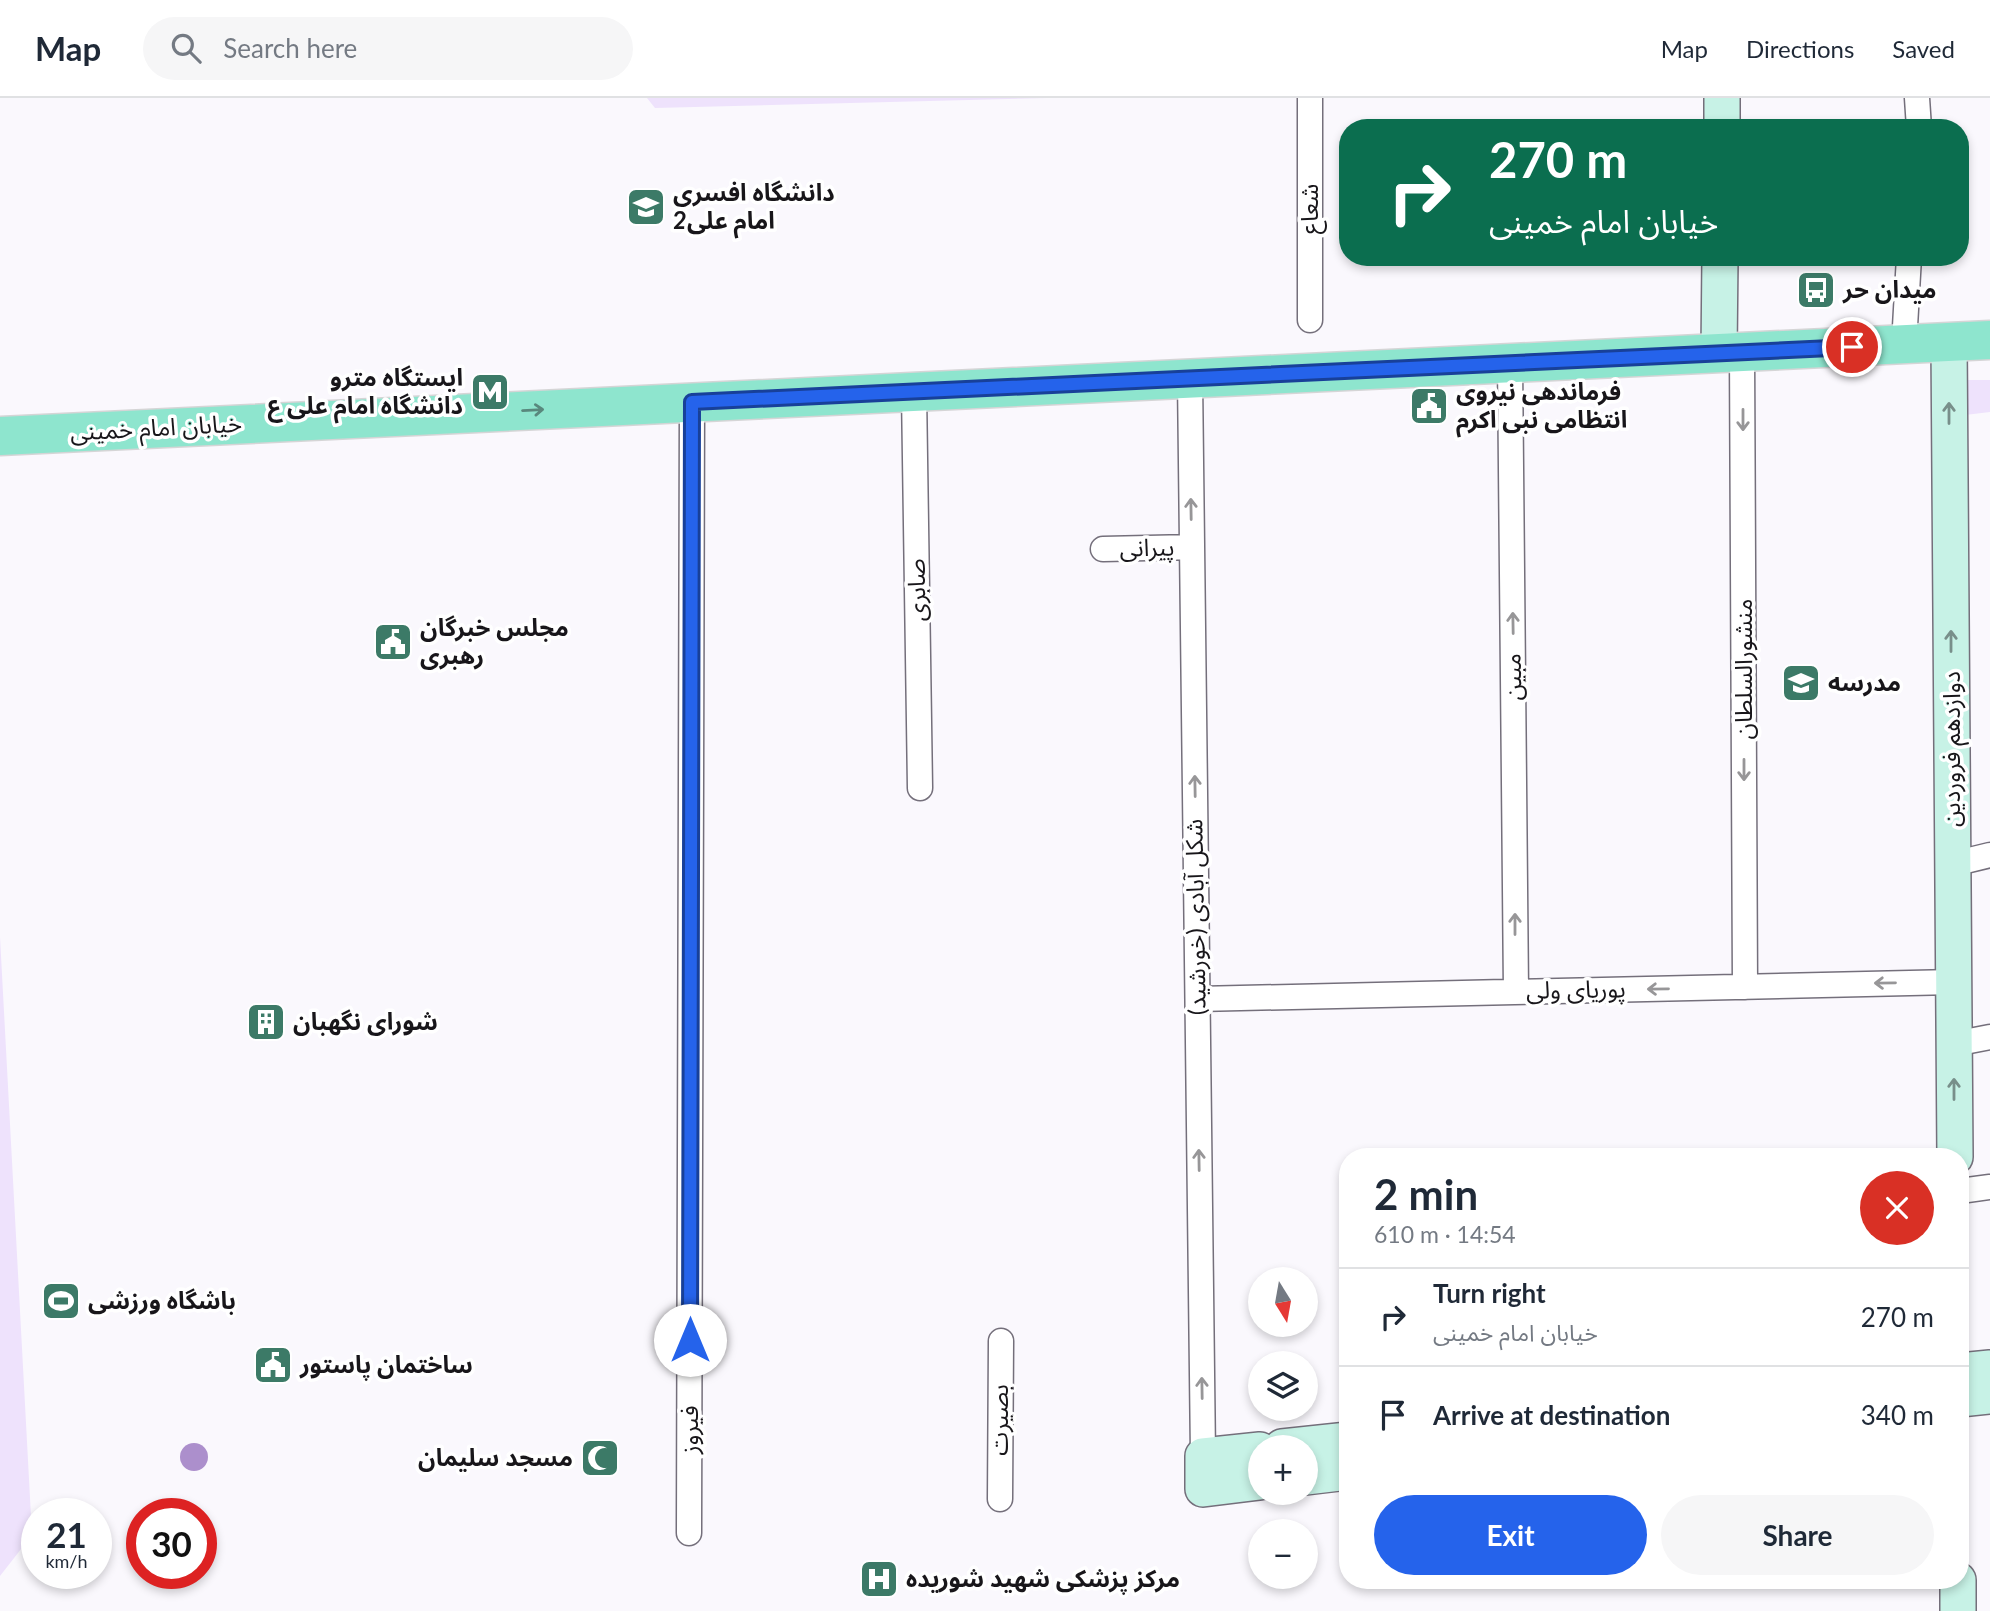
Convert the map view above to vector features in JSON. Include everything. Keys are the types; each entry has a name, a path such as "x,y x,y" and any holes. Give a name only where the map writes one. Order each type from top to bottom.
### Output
{"main road":[{"path":"1721,119 1722,98"},
{"path":"1721,266 1731,352"},
{"name":"خیابان امام خمینی","path":"0,436 1990,340"},
{"name":"دوازدهم فروردین","path":"1949,342 1955,1148"},
{"path":"1969,1370 1990,1368"},
{"path":"1969,1398 1990,1396"},
{"path":"1318,1443 1339,1441"},
{"path":"1203,1472 1248,1455"},
{"path":"1203,1472 1248,1480"},
{"path":"1318,1475 1339,1473"},
{"path":"1958,1589 1958,1611"}],"street":[{"name":"شعاع","path":"1310,98 1310,320"},
{"path":"1917,98 1918,119"},
{"path":"1904,344 1908,266"},
{"name":"منشورالسلطان","path":"1731,352 1745,986"},
{"name":"مبین","path":"1510,363 1516,992"},
{"name":"شکل آبادی (خورشید)","path":"1190,379 1203,1472"},
{"name":"صابری","path":"914,392 920,788"},
{"name":"فیروز","path":"690,1533 692,402"},
{"name":"پیرانی","path":"1103,549 1192,547"},
{"path":"1953,864 1990,855"},
{"name":"پوریای ولی","path":"1198,999 1954,982"},
{"path":"1954,1044 1990,1037"},
{"path":"1969,1190 1990,1187"},
{"name":"بصیرت","path":"1000,1499 1001,1341"}],"shaded area":[{"path":"647,98 1047,98 655,108"},
{"path":"1964,380 1990,380 1990,412 1965,415"},
{"path":"0,937 30,1498 21,1498 21,1549 0,1576"},
{"path":"194,1443 204,1447 208,1457 204,1467 194,1471 184,1467 180,1457 184,1447"}],"place":[{"name":"دانشگاه افسری امام علی2","path":"646,207"},
{"name":"میدان حر","path":"1816,290"},
{"name":"ایستگاه مترو دانشگاه امام علی ع","path":"490,392"},
{"name":"فرماندهی نیروی انتظامی نبی اکرم","path":"1429,406"},
{"name":"مجلس خبرگان رهبری","path":"393,642"},
{"name":"مدرسه","path":"1801,683"},
{"name":"شورای نگهبان","path":"266,1022"},
{"name":"باشگاه ورزشی","path":"61,1301"},
{"name":"ساختمان پاستور","path":"273,1365"},
{"name":"مسجد سلیمان","path":"600,1458"},
{"name":"مرکز پزشکی شهید شوریده","path":"879,1579"}],"route":[{"path":"690,1340 692,402 1852,347"}]}
